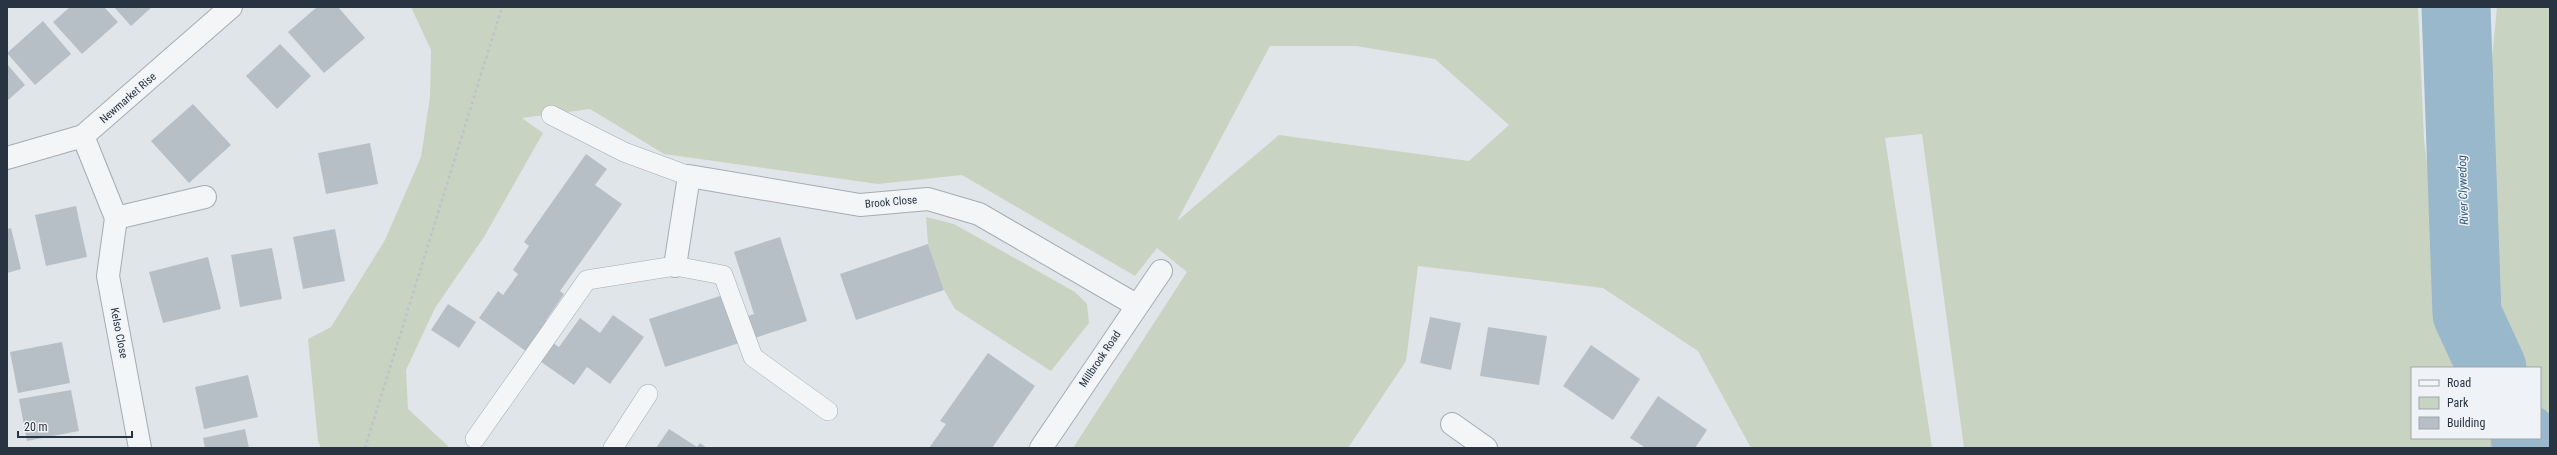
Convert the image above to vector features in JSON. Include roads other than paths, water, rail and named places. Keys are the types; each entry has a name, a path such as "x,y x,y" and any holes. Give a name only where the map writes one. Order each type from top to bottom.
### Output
{"street":[{"name":"Newmarket Rise","path":"7,158 83,136 231,7"},
{"name":"Kelso Close","path":"83,136 116,218 108,276 140,448"},
{"path":"675,266 689,176"},
{"name":"Brook Close","path":"689,176 860,205 928,198 979,214 1136,305"},
{"path":"116,218 205,197"},
{"name":"Millbrook Road","path":"1041,448 1160,271"},
{"path":"1452,424 1486,448"}],"lane":[{"path":"551,115 624,152 689,176"},
{"path":"475,439 587,280 675,266 723,275 753,357 828,411"},
{"path":"613,448 648,394"}],"waterway":[{"name":"River Clywedog","path":"2456,7 2467,314 2492,367"},
{"name":"River Clywedog","path":"2525,439 2529,448"}]}
